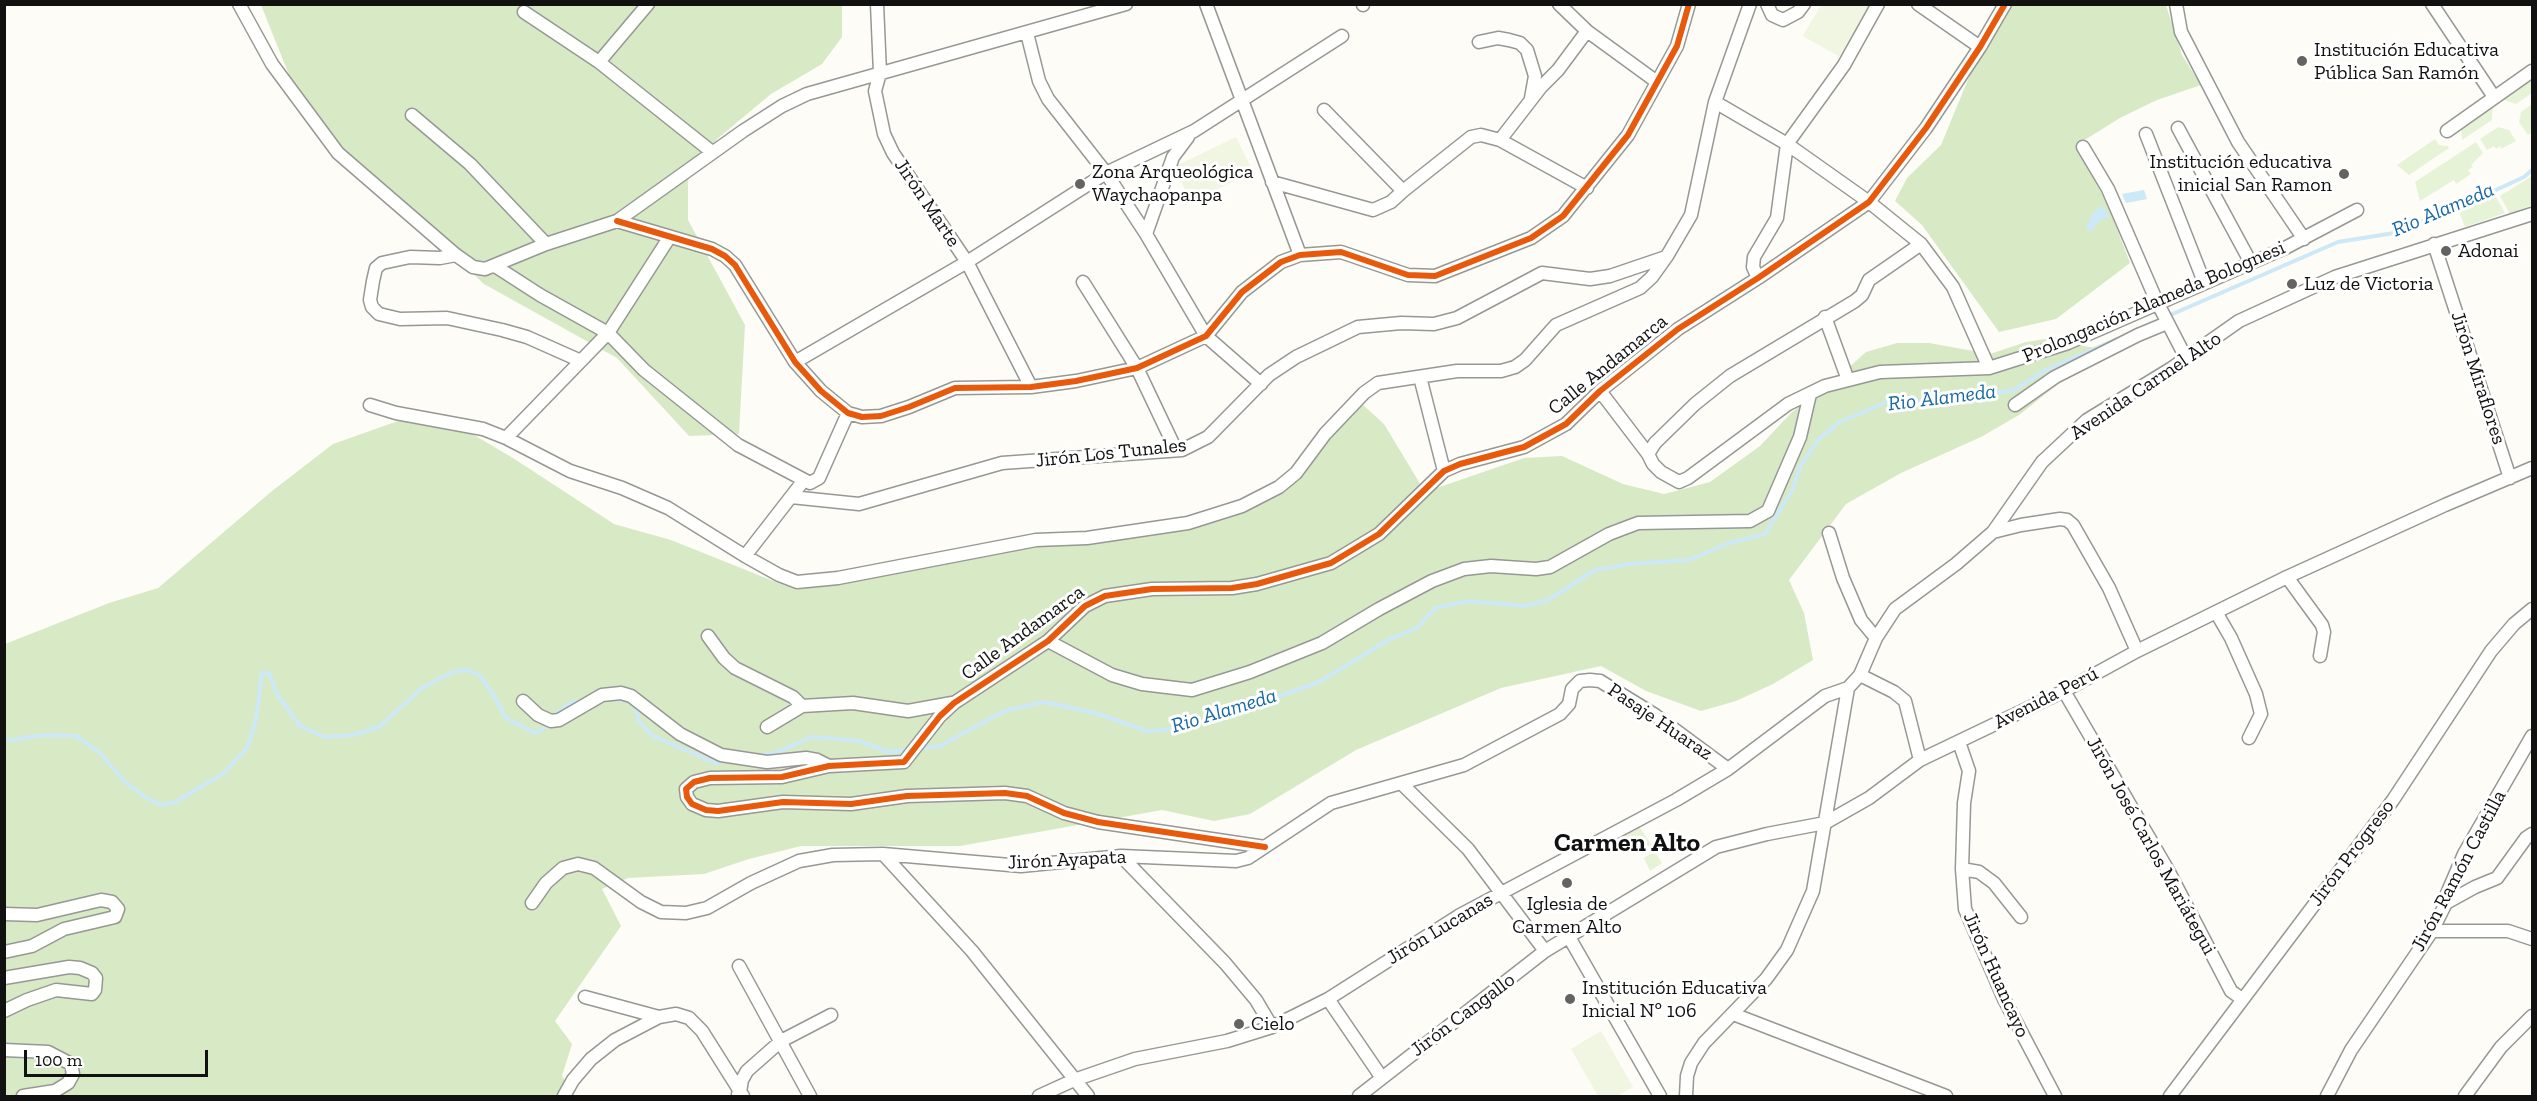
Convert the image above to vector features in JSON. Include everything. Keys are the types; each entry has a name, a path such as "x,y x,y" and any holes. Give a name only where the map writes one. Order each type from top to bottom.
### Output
{"street":[{"path":"239,4 272,64 338,153 456,255 473,267 485,269 546,244 617,220 712,152 790,102 807,94 1126,4"},
{"path":"599,62 648,4"},
{"name":"Jirón Marte","path":"877,4 880,73 875,91 884,134 893,153 967,262 1031,387"},
{"path":"1206,4 1240,100 1300,255"},
{"path":"1559,4 1587,31 1657,82"},
{"path":"617,220 669,238 712,249 725,256 735,265 795,362 821,391 848,413 862,417 881,416 955,388 1031,387 1137,368 1206,336 1242,292 1281,262 1300,255 1341,252 1407,275 1435,276 1531,238 1563,216 1587,189 1628,135 1677,46 1689,4"},
{"path":"370,405 396,413 483,429 507,438 570,471 622,488 668,508 745,556 797,582 817,582 1036,540 1087,538 1188,523 1242,506 1265,496 1296,473 1324,434 1378,383 1457,371 1501,371 1515,367 1525,360 1556,325 1640,288 1652,277 1691,215 1715,102 1750,4"},
{"path":"1767,4 1772,15 1783,20 1798,12 1804,4"},
{"path":"1758,278 1753,267 1754,257 1777,218 1787,144 1844,65 1878,4"},
{"path":"1918,4 1980,47"},
{"name":"Calle Andamarca","path":"1265,847 1098,822 1064,813 1027,796 1005,793 907,796 851,804 783,802 718,811 706,810 692,804 687,797 686,789 694,782 710,778 782,777 829,766 904,762 940,716 954,703 1048,641 1085,606 1105,596 1152,589 1232,588 1257,584 1331,563 1379,534 1444,471 1460,464 1524,447 1566,424 1600,391 1678,329 1758,278 1869,202 1926,128 1980,47 2005,4"},
{"path":"2176,4 2181,32 2238,142 2304,239"},
{"path":"2432,4 2494,97"},
{"path":"524,12 599,62 712,152"},
{"path":"1500,140 1587,31"},
{"path":"1027,33 1039,81 1048,99 1106,173 1146,234 1206,336 1261,384"},
{"path":"795,362 967,262 1106,173 1194,131 1342,36"},
{"path":"1479,42 1498,38 1520,43 1527,50 1535,76 1529,102"},
{"path":"2447,131 2532,71"},
{"path":"1715,102 1787,144 1869,202 1921,244 1953,287 1989,368"},
{"path":"1324,110 1403,191"},
{"path":"412,115 470,164 546,244"},
{"path":"2178,128 2251,263"},
{"path":"1146,234 1173,157 1181,143 1194,131"},
{"path":"2146,134 2204,282"},
{"path":"1272,182 1373,210 1391,202 1471,137 1481,135 1500,140 1587,189"},
{"path":"2083,147 2108,189 2158,305 2186,358"},
{"name":"Prolongación Alameda Bolognesi","path":"1648,454 1661,472 1679,482 1688,478 1788,404 1825,386 1880,372 1989,368 2068,343 2304,239 2357,210"},
{"name":"Avenida Carmel Alto","path":"1848,688 1860,675 1876,638 1895,609 1956,564 1993,532 2042,462 2087,420 2186,358 2239,321 2303,290 2434,244 2532,214"},
{"path":"507,438 608,333 669,238"},
{"path":"1600,391 1648,454 1655,443 1695,404 1730,376 1855,301 1862,295 1864,286 1869,280 1921,244"},
{"name":"Jirón Miraflores","path":"2434,244 2510,478"},
{"path":"456,255 440,258 410,257 382,263 376,268 373,281 370,300 372,307 379,314 400,319 447,318 502,330 527,337 581,361"},
{"name":"Jirón Los Tunales","path":"791,497 859,504 1002,463 1176,450 1208,437 1269,375 1296,357 1358,327 1401,322 1434,324 1457,318 1542,273 1590,279 1610,276 1667,256"},
{"path":"495,266 540,295 608,333 644,370 738,445 804,480 814,482 819,478 848,413"},
{"path":"1083,282 1137,368 1176,450"},
{"path":"1825,317 1848,380"},
{"path":"2014,405 2065,372 2167,321"},
{"path":"1420,377 1444,471"},
{"path":"1048,641 1112,675 1142,684 1192,690 1250,672 1322,643 1432,581 1464,569 1491,566 1536,570 1550,567 1609,534 1638,523 1750,521 1768,511 1800,437 1810,394"},
{"name":"Avenida Perú","path":"1569,937 1716,847 1825,823 1869,798 1920,760 2064,691 2137,651 2287,577 2532,468"},
{"path":"745,556 804,480"},
{"path":"1993,532 2041,522 2067,520 2073,525 2109,588 2137,651"},
{"path":"1829,533 1843,578 1861,620 1876,638"},
{"path":"2287,577 2324,632 2320,656"},
{"name":"Jirón Progreso","path":"2170,1096 2393,800 2491,651 2514,624 2532,609"},
{"path":"2216,612 2231,638 2256,694 2261,714 2249,738"},
{"path":"708,636 724,658 735,668 794,697 802,706"},
{"path":"1860,675 1894,692 1905,701 1920,760"},
{"name":"Pasaje Huaraz","path":"1590,680 1600,681 1655,715 1728,769"},
{"name":"Jirón Ayapata","path":"532,903 546,883 563,868 578,864 594,868 641,902 660,912 687,913 707,908 750,883 799,861 832,855 883,854 1021,866 1121,856 1236,861 1248,858 1331,803 1464,765 1560,714 1569,704 1572,688 1580,681 1590,680"},
{"path":"1686,1096 1690,1063 1704,1043 1766,979 1787,950 1813,891 1848,688"},
{"name":"Jirón Lucanas","path":"1039,1096 1074,1080 1135,1059 1227,1041 1272,1027 1328,999 1460,915 1592,847 1728,769 1825,696 1848,688"},
{"name":"Jirón José Carlos Mariátegui","path":"2064,691 2169,872 2232,992 2241,999"},
{"path":"523,701 538,715 551,721 559,720 602,695 621,693 632,696 680,734 721,755 767,762 806,758 829,766"},
{"path":"767,727 802,706 853,703 908,711 954,703"},
{"name":"Jirón Ramón Castilla","path":"2327,1096 2362,1033 2432,931 2446,903 2446,896 2464,854 2532,736"},
{"name":"Jirón Huancayo","path":"1959,742 1969,771 1964,803 1962,869 1965,909 2004,999 2055,1096"},
{"path":"1402,784 1468,849 1545,951"},
{"path":"2446,903 2475,886 2497,878 2526,838 2532,834"},
{"path":"883,854 972,951 1089,1096"},
{"path":"1121,856 1225,963 1256,1000 1272,1027"},
{"path":"1962,869 1979,872 1994,883 2021,917"},
{"path":"4,914 37,915 101,900 112,902 118,909 115,917 64,929 32,946 4,952"},
{"path":"2432,931 2508,931 2532,939"},
{"path":"1569,937 1660,1096"},
{"name":"Jirón Cangallo","path":"1359,1096 1545,951 1569,937"},
{"path":"739,966 810,1096"},
{"path":"4,978 69,967 93,973 96,978 95,990 92,994 56,990 4,1011"},
{"path":"585,997 659,1017"},
{"path":"1328,999 1382,1077"},
{"path":"564,1096 573,1080 591,1059 615,1040 659,1017 676,1014 689,1018 702,1031 739,1095"},
{"path":"1733,1014 1946,1096"},
{"path":"739,1095 742,1080 747,1071 781,1041 831,1015"},
{"path":"2465,1096 2501,1047 2532,1016"},
{"path":"4,1050 48,1052 71,1064 73,1074 68,1083 55,1091 23,1096"}],"green space":[{"path":"261,5 842,5 842,37 822,64 771,94 717,139 688,180 688,220 745,325 739,434 689,436 617,358 484,284 307,120"},
{"path":"1821,5 1870,5 1840,57 1803,36"},
{"path":"1997,5 2166,5 2182,55 2201,85 2157,100 2120,118 2083,141 2076,148 2107,203 2130,263 2056,319 1999,332 1922,225 1895,201 1907,178 1941,145 1974,65 1983,27"},
{"path":"2532,77 2532,93 2516,104 2504,100 2502,97"},
{"path":"2493,104 2492,120 2462,140 2461,126"},
{"path":"2532,104 2532,132 2528,135 2519,122 2521,112"},
{"path":"2498,127 2509,130 2516,141 2501,149 2500,146 2496,149 2494,146 2487,150 2480,139"},
{"path":"1236,137 1253,172 1191,202 1174,167"},
{"path":"2435,139 2439,145 2449,148 2409,175 2397,165"},
{"path":"2476,142 2483,153 2468,170 2471,174 2456,184 2454,180 2420,201 2415,182"},
{"path":"2532,176 2532,205 2510,214 2500,196"},
{"path":"2495,195 2505,213 2465,227 2459,212"},
{"path":"2057,337 2088,347 2110,348 2095,355 2019,415 1981,437 1901,473 1846,504 1789,580 1804,613 1813,660 1773,684 1736,701 1701,711 1646,691 1601,666 1501,688 1356,750 1250,814 1214,821 1162,810 960,846 801,846 749,859 704,874 628,878 602,889 621,926 555,1021 572,1044 562,1076 572,1091 569,1096 5,1096 5,644 109,603 158,588 272,491 333,444 398,421 457,425 513,458 614,524 671,540 796,590 1018,546 1160,533 1262,501 1336,422 1363,405 1384,424 1425,492 1524,458 1562,456 1623,484 1664,494 1710,482 1760,446 1792,412 1834,381 1866,352 1897,343 1929,343 1990,354 2026,342"},
{"path":"1639,826 1653,847 1646,851 1639,847 1624,847 1620,839"},
{"path":"1654,851 1662,863 1650,871 1644,858"},
{"path":"1601,1031 1633,1087 1617,1096 1598,1096 1571,1049"}],"water":[{"path":"2144,190 2147,199 2126,203 2122,194"},
{"path":"2104,206 2109,216 2097,223 2093,230 2088,231 2086,227 2092,214"}],"waterway":[{"name":"Rio Alameda","path":"2168,316 2338,242 2394,233 2470,202 2524,177 2532,170"},
{"name":"Rio Alameda","path":"918,748 940,746 1004,711 1044,702 1099,714 1146,731 1178,729 1230,714 1321,681 1388,640 1417,628 1435,608 1468,601 1525,606 1548,600 1595,570 1631,564 1689,560 1729,543 1765,534 1793,489 1800,467 1818,440 1838,423 1889,401 1928,401 2014,390 2046,370 2117,339"},
{"name":"Rio Alameda","path":"4,741 45,735 76,736 99,752 124,781 145,797 161,805 175,802 223,774 247,748 256,719 262,673 269,673 278,696 300,726 325,737 353,735 379,727 422,688 453,672 468,670 480,676 506,718 535,733 543,729 555,714 570,703 583,701"},
{"name":"Rio Alameda","path":"611,699 628,701 636,708 638,720 653,736 715,763 728,761"},
{"name":"Rio Alameda","path":"756,756 775,753 812,737 859,741 889,752 908,750"}],"cycle path":[{"path":"617,221 712,249 725,256 735,265 795,362 821,391 848,413 862,417 881,416 955,388 1031,387 1076,381 1137,368 1206,336 1242,292 1281,262 1300,255 1341,252 1408,275 1435,276 1531,238 1563,216 1628,135 1677,46 1689,4"},
{"path":"1265,847 1098,822 1064,813 1027,796 1005,793 907,796 851,804 783,802 718,811 706,810 692,804 687,797 686,789 694,782 710,778 782,777 829,766 904,762 940,716 954,703 1048,641 1085,606 1105,596 1152,589 1232,588 1257,584 1331,563 1379,534 1444,471 1460,464 1524,447 1566,424 1600,391 1678,329 1758,278 1869,202 1926,128 1980,47 2005,4"}],"place":[{"name":"Institución Educativa Pública San Ramón","path":"2302,61"},
{"name":"Institución educativa inicial San Ramon","path":"2344,174"},
{"name":"Zona Arqueológica Waychaopanpa","path":"1080,184"},
{"name":"Adonai","path":"2446,251"},
{"name":"Luz de Victoria","path":"2292,284"},
{"name":"Iglesia de Carmen Alto","path":"1567,883"},
{"name":"Institución Educativa Inicial Nº 106","path":"1570,999"},
{"name":"Cielo","path":"1239,1024"}],"district":[{"name":"Carmen Alto","path":"1627,844"}]}
